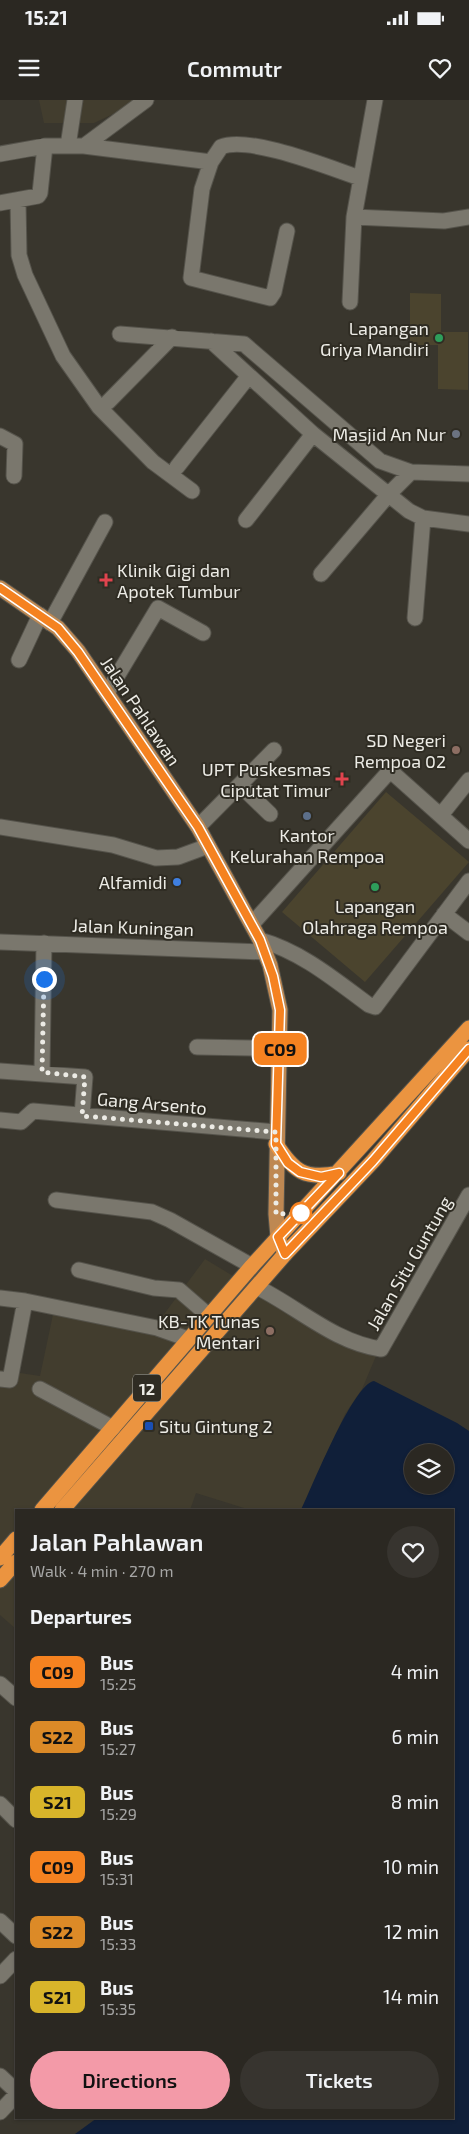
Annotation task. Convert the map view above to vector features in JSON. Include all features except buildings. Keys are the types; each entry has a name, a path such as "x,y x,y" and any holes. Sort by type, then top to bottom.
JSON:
{"highway":[{"name":"12","path":"43,1509 252,1266 339,1173 469,1028"},
{"name":"12","path":"63,1509 285,1254 373,1161 469,1049"},
{"path":"276,1138 288,1163 300,1172 321,1177 339,1173"},
{"path":"0,1558 15,1540"},
{"path":"0,1580 15,1563"}],"main road":[{"name":"Jalan Pahlawan","path":"0,588 45,619 78,652 108,693 198,827 263,946 276,987 280,1010 276,1138 278,1237 285,1254"}],"street":[{"path":"75,100 76,146"},
{"path":"76,146 146,100"},
{"path":"350,302 354,217 375,100"},
{"path":"287,231 274,292 270,298 191,278 202,189 211,162 221,147 243,144 306,160 360,178"},
{"path":"0,203 35,197 40,193 45,146"},
{"path":"0,154 45,146 76,146 211,162"},
{"path":"18,201 19,255 25,275 63,356 99,407 153,462 192,491"},
{"path":"354,217 450,221 469,217"},
{"path":"120,334 244,344 372,455 388,466 411,472 469,474"},
{"path":"108,402 172,337"},
{"path":"211,341 248,377 313,434 408,511 423,518 469,524"},
{"path":"177,466 248,377"},
{"path":"246,520 313,434"},
{"path":"0,436 15,444 14,476"},
{"path":"321,574 389,494 411,472"},
{"path":"415,618 423,518"},
{"path":"20,660 105,522"},
{"path":"108,693 158,608 203,633"},
{"path":"198,827 274,750"},
{"path":"252,924 387,774 394,774 469,841"},
{"path":"441,815 469,780"},
{"path":"240,785 270,814"},
{"path":"0,827 113,845 156,858 178,857 208,846"},
{"path":"469,881 444,914 469,933"},
{"name":"Jalan Kuningan","path":"0,942 278,945 314,964 375,1007 444,914"},
{"path":"42,1072 44,943"},
{"path":"197,1047 251,1048 280,1042"},
{"path":"0,1070 85,1077 82,1116"},
{"name":"Gang Arsento","path":"0,1120 21,1122 33,1111 276,1138"},
{"name":"Jalan Situ Guntung","path":"257,1287 340,1337 365,1346 382,1349 469,1195"},
{"path":"56,1200 152,1212 170,1220 252,1266"},
{"path":"79,1270 154,1288 179,1290 209,1316"},
{"path":"0,1298 25,1301 157,1328 188,1339"},
{"path":"0,1379 10,1380 25,1301"},
{"path":"40,1389 113,1428"},
{"path":"0,1684 15,1697"},
{"path":"0,1804 15,1819"},
{"path":"0,1921 15,1935"},
{"path":"0,1976 15,1960"},
{"path":"0,2076 15,2092"},
{"path":"0,2112 15,2094"}],"shaded area":[{"path":"39,100 143,100 94,123 44,123"},
{"name":"Lapangan Griya Mandiri","path":"410,293 441,294 441,332 468,332 468,390 438,389 438,345 410,345"},
{"name":"Lapangan Olahraga Rempoa","path":"386,792 469,862 365,982 282,912"},
{"path":"205,1259 266,1296 376,1356 362,1389 345,1414 301,1509 244,1508 196,1493 190,1509 15,1509 15,1628 0,1615 0,1370 40,1376 55,1305 156,1325"}],"water":[{"path":"374,1381 469,1431 469,2134 75,2134 96,2119 454,2119 454,1509 301,1509 345,1417 365,1386"}],"bus line":[{"name":"C09","path":"0,588 58,628 78,652 108,693 198,827 260,940 270,965 280,1010 276,1144 288,1163 300,1172 310,1176 321,1177 339,1173 278,1237 285,1254 373,1161 469,1049"}],"place":[{"name":"Lapangan Griya Mandiri","path":"439,338"},
{"name":"Masjid An Nur","path":"456,434"},
{"name":"Klinik Gigi dan Apotek Tumbur","path":"106,580"},
{"name":"SD Negeri Rempoa 02","path":"456,750"},
{"name":"UPT Puskesmas Ciputat Timur","path":"342,779"},
{"name":"Kantor Kelurahan Rempoa","path":"307,816"},
{"name":"Alfamidi","path":"177,882"},
{"name":"Lapangan Olahraga Rempoa","path":"375,887"},
{"name":"KB-TK Tunas Mentari","path":"270,1331"},
{"name":"Situ Gintung 2","path":"149,1426"}],"route":[{"path":"44,979 42,1072 86,1078 82,1116 276,1132 276,1214 301,1213"}]}
